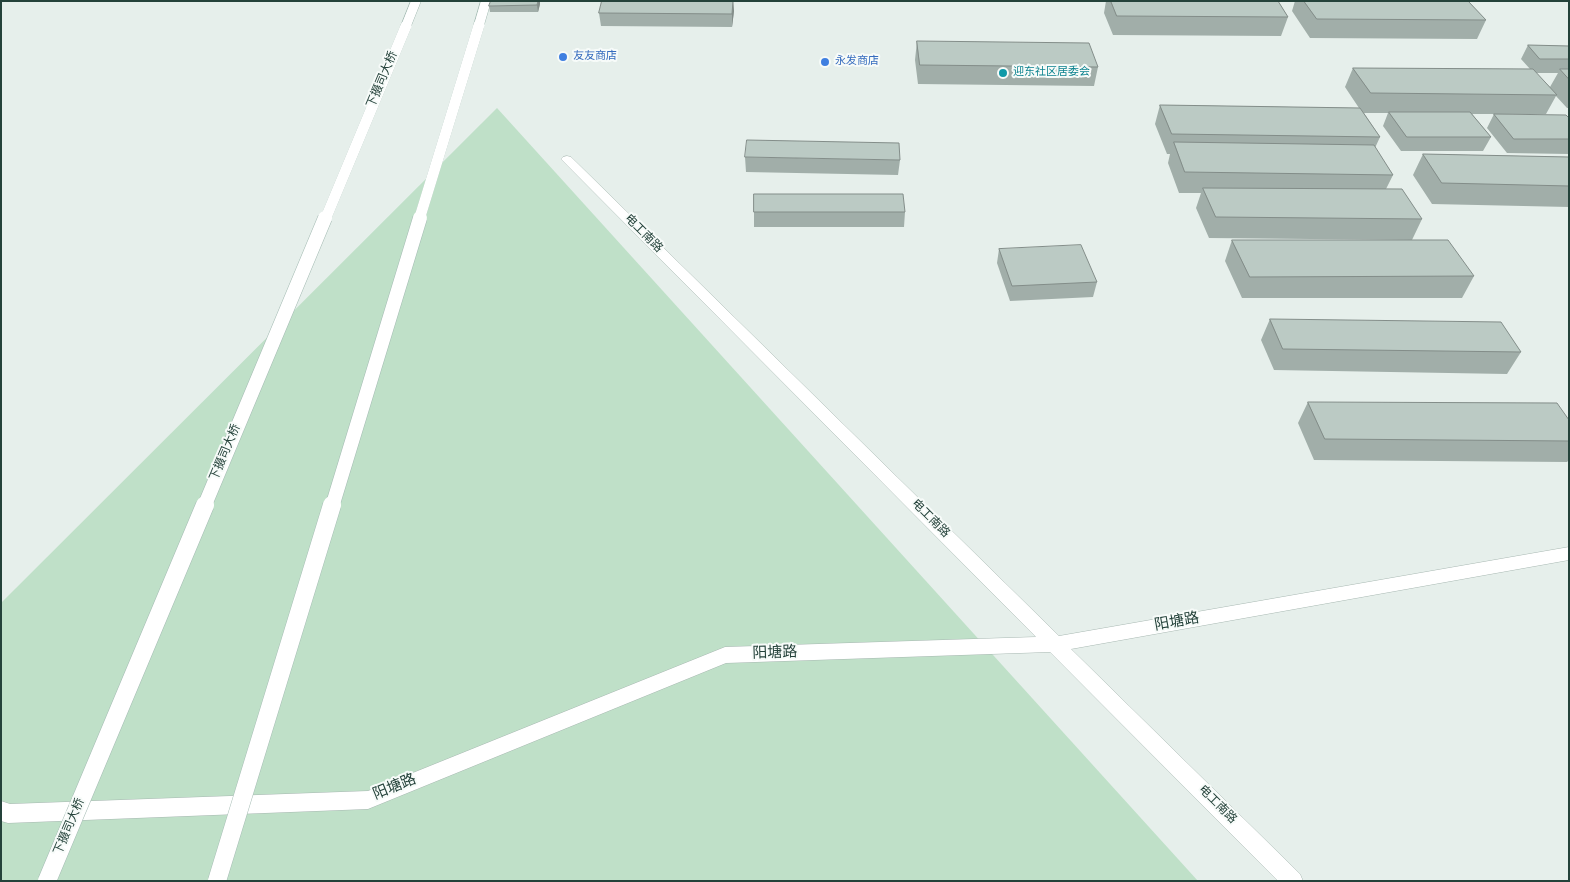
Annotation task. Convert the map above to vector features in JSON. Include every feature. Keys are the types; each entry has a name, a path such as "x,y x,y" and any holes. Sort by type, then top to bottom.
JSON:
{"main road":[{"name":"下摄司大桥","path":"47,881 416,1"},
{"path":"217,881 486,1"},
{"name":"电工南路","path":"567,158 1293,881"},
{"name":"阳塘路","path":"1,810 8,814 368,800 725,655 1056,644 1569,554"}],"green space":[{"path":"497,108 1198,881 1,881 1,603"}],"building":[{"path":"491,1 538,1 537,5 489,6"},
{"path":"602,1 733,1 732,14 599,13"},
{"path":"1111,1 1278,1 1288,17 1117,16"},
{"path":"1304,1 1468,1 1486,20 1317,19"},
{"path":"917,41 1089,43 1098,67 920,65"},
{"path":"1528,45 1569,46 1569,59 1540,59"},
{"path":"1353,68 1533,69 1557,95 1371,93"},
{"path":"1560,69 1569,69 1569,79"},
{"path":"1160,105 1360,108 1380,137 1172,134"},
{"path":"1389,112 1470,112 1491,137 1407,137"},
{"path":"1494,114 1566,115 1569,118 1569,139 1514,139"},
{"path":"747,140 899,143 900,160 745,157"},
{"path":"1174,142 1374,145 1393,175 1185,172"},
{"path":"1423,154 1569,157 1569,186 1442,183"},
{"path":"1203,188 1402,189 1422,219 1216,217"},
{"path":"754,194 903,194 905,212 754,212"},
{"path":"1232,240 1448,240 1474,276 1250,277"},
{"path":"1081,245 1097,282 1012,286 999,249"},
{"path":"1270,319 1501,322 1521,352 1283,349"},
{"path":"1308,402 1557,403 1569,420 1569,441 1325,439"}],"place":[{"name":"友友商店","path":"563,57"},
{"name":"永发商店","path":"825,62"},
{"name":"迎东社区居委会","path":"1003,73"}]}
